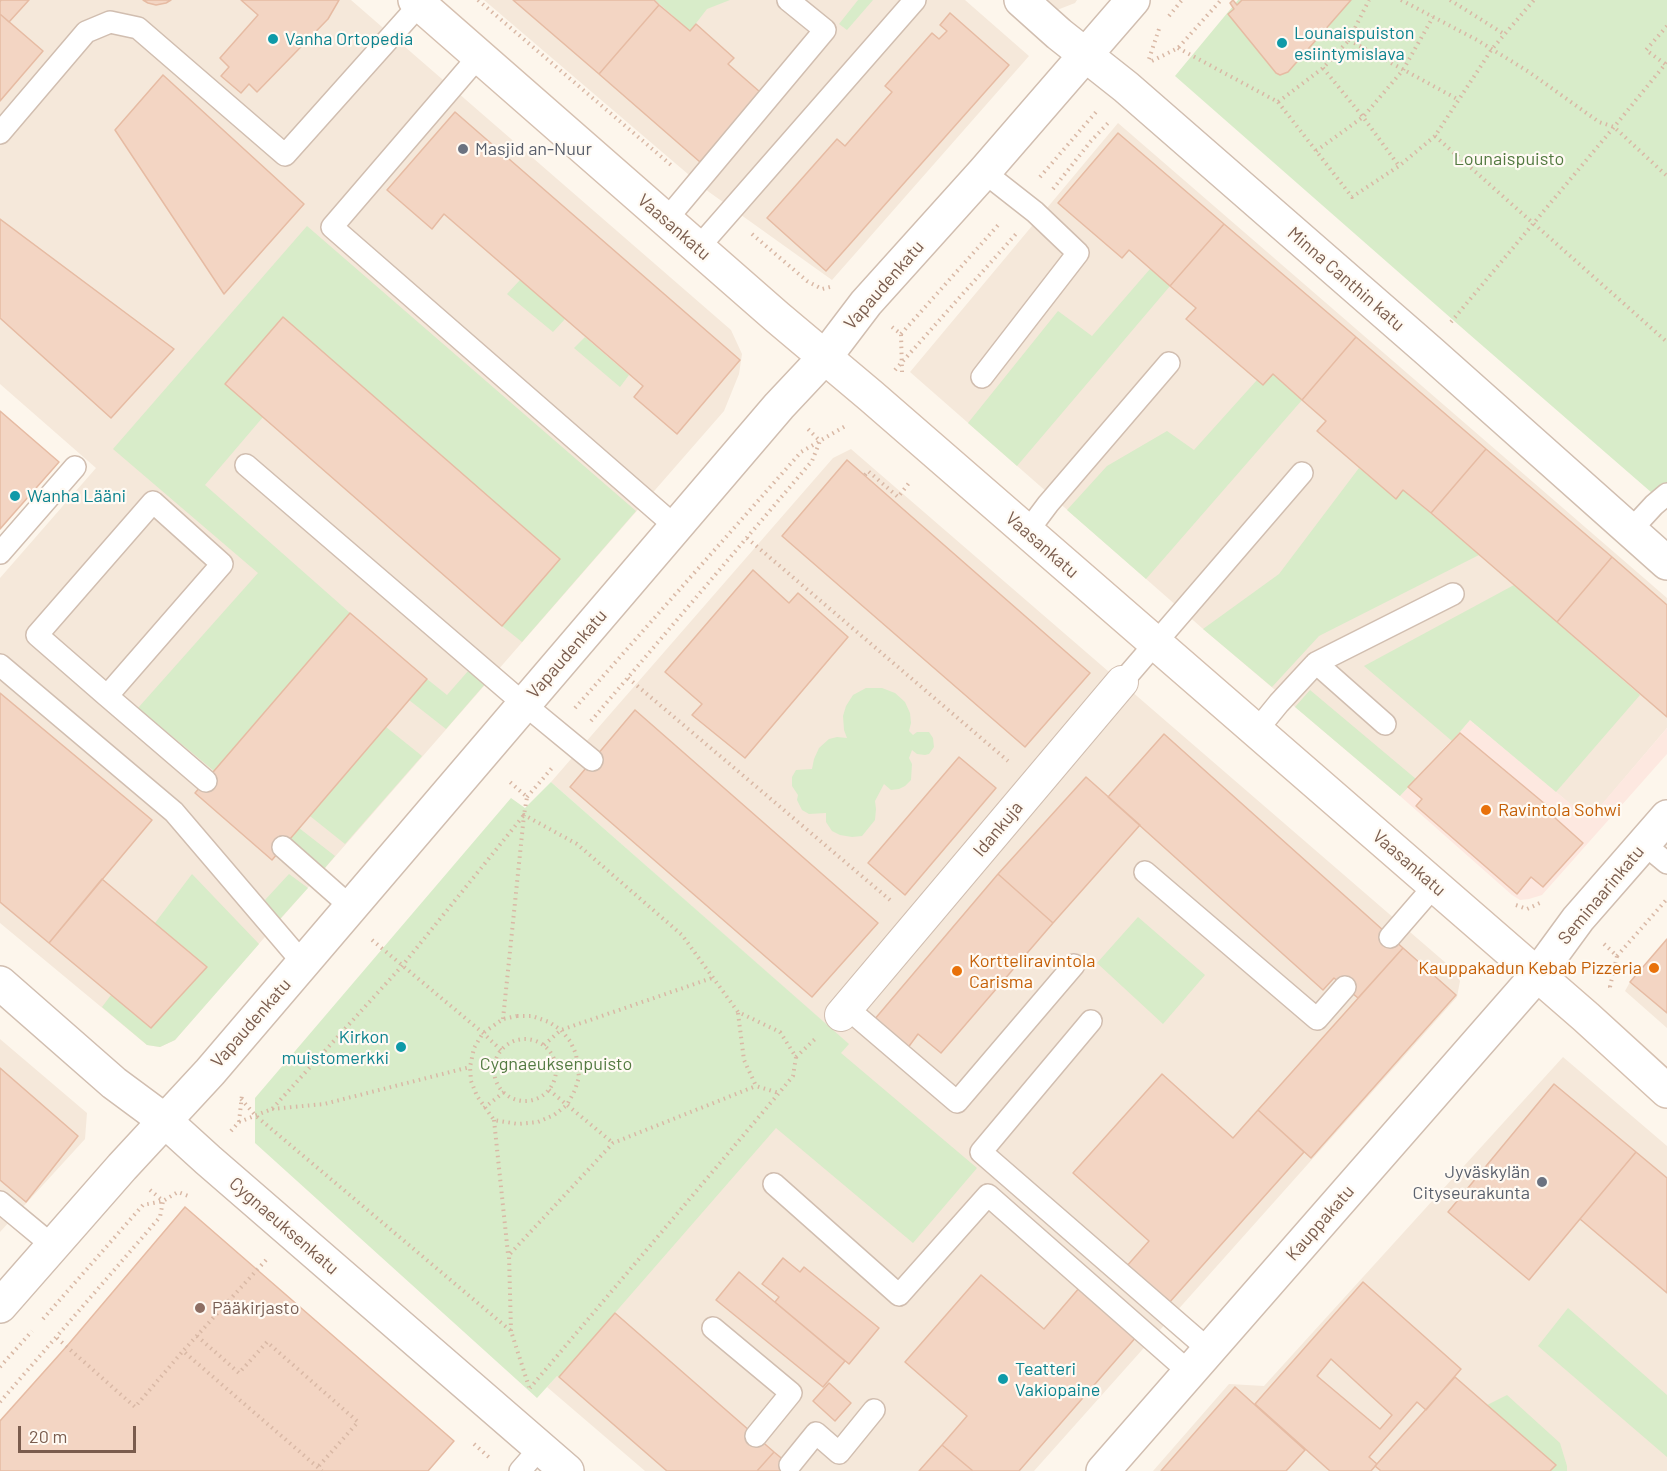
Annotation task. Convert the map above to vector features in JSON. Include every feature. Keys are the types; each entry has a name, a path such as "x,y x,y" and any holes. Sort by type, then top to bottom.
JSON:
{"street":[{"name":"Minna Canthin katu","path":"1021,0 1126,87 1430,352 1667,563"},
{"name":"Vapaudenkatu","path":"0,1306 122,1167 210,1072 779,405 825,357 866,303 984,172 1133,0"},
{"name":"Vaasankatu","path":"417,2 1435,885 1667,1091"},
{"name":"Idankuja","path":"844,1011 1122,682"},
{"name":"Seminaarinkatu","path":"1537,975 1578,919 1655,853 1667,817"},
{"name":"Kauppakatu","path":"1102,1471 1537,975"},
{"name":"Cygnaeuksenkatu","path":"0,983 114,1083 165,1120 530,1459 567,1471"}],"lane":[{"path":"666,220 825,30 788,0"},
{"path":"698,248 915,0"},
{"path":"0,133 86,32 110,22 138,28 285,155 417,2"},
{"path":"479,56 332,227 676,527"},
{"path":"982,376 1078,253 1035,212 984,172"},
{"path":"1028,532 1048,504 1169,363"},
{"path":"246,465 592,760"},
{"path":"0,553 75,467"},
{"name":"Idankuja","path":"1122,682 1302,473"},
{"path":"1630,531 1667,494"},
{"path":"107,696 222,564 153,502 37,635 107,696 206,781"},
{"path":"1257,730 1316,663 1453,594"},
{"path":"1316,663 1385,724"},
{"path":"0,665 174,812 303,963"},
{"path":"283,847 351,907"},
{"path":"1145,872 1317,1019 1345,987"},
{"path":"1390,937 1435,885"},
{"path":"844,1011 957,1102 1074,965"},
{"path":"1091,1021 981,1152 1199,1361"},
{"path":"774,1184 899,1295 988,1195 1199,1361"},
{"path":"0,1202 52,1246"},
{"path":"713,1328 791,1393 756,1436"},
{"path":"790,1465 816,1434 839,1453 874,1410"}],"path":[{"path":"478,0 695,185"},
{"path":"1167,17 1182,0"},
{"path":"1160,26 1148,62 1178,48 1221,0"},
{"path":"1278,102 1323,68 1349,40 1369,0"},
{"path":"1401,0 1492,49 1529,72 1599,122 1614,127 1667,176"},
{"path":"1450,0 1504,34"},
{"path":"1178,48 1278,102 1352,197 1399,166 1435,136 1492,49 1534,0"},
{"path":"1316,151 1363,117 1403,70 1433,17"},
{"path":"1430,352 1460,311 1666,63 1646,50 1667,26"},
{"path":"1349,40 1459,100"},
{"path":"1323,68 1399,166"},
{"path":"555,730 801,453 845,428 1035,212 1091,141 1115,117"},
{"path":"1435,136 1667,342"},
{"path":"728,214 807,281 822,289 840,283 901,334 903,376"},
{"path":"802,425 820,441"},
{"path":"503,1019 527,797 812,461 820,441"},
{"path":"865,475 868,471 898,497 909,483"},
{"path":"747,538 1036,784"},
{"path":"628,678 918,924"},
{"path":"510,782 527,797"},
{"path":"272,1109 402,966 524,815"},
{"path":"494,1120 518,1124 538,1122 554,1115 567,1105 579,1077 576,1054 570,1041 561,1030 549,1022 532,1016 503,1019 483,1033 474,1048 470,1067 471,1082 477,1096 494,1120 509,1255 511,1331 530,1388 793,1076 796,1057 780,1032 738,1012 682,935 577,844 524,815"},
{"path":"1511,904 1527,909 1552,898 1617,956"},
{"path":"1614,996 1610,987 1617,956 1667,899"},
{"path":"372,940 483,1033 501,1051"},
{"path":"544,1045 561,1030 712,978"},
{"path":"738,1012 744,1060 756,1086"},
{"path":"525,1039 544,1045 552,1053 556,1063 556,1074 552,1086 545,1094 536,1100 516,1100 499,1088 494,1065 505,1046 525,1039"},
{"path":"239,1122 272,1109 324,1104 470,1067"},
{"path":"509,1255 613,1143 756,1086 778,1093"},
{"path":"549,1090 613,1143"},
{"path":"484,1108 504,1092"},
{"path":"240,1099 256,1116 511,1331"},
{"path":"0,1402 160,1217 163,1201 143,1205 40,1322"},
{"path":"57,1338 135,1407 267,1260"},
{"path":"0,1367 32,1331"},
{"path":"183,1352 320,1469 358,1422 267,1342 239,1373 197,1336"}],"shaded area":[{"path":"0,0 351,0 731,330 742,354 739,374 724,411 175,1040 160,1047 147,1045 0,923 0,578 96,468 0,384"},
{"path":"484,0 965,0 1029,56 832,280 709,192"},
{"path":"1046,0 1077,0 1057,10"},
{"path":"1118,123 1667,598 1667,728 1589,820 1470,720 1400,796 1202,628 910,372"},
{"path":"851,449 1454,970 1460,981 1457,997 1034,1471 645,1471 547,1387 848,1044 551,782 833,458"},
{"name":"Ravintola Sohwi","path":"1470,720 1589,819 1667,728 1667,754 1542,895 1520,900 1400,796"},
{"path":"1667,939 1667,1028 1625,991"},
{"path":"0,1039 87,1113 85,1139 0,1232"},
{"path":"1563,1057 1667,1146 1667,1471 1153,1471 1229,1384 1264,1386"}],"green space":[{"path":"655,0 730,0 707,9 690,31"},
{"path":"858,0 873,0 847,30 839,24"},
{"name":"Lounaispuisto","path":"1238,0 1667,0 1667,506 1175,76"},
{"path":"307,226 636,511 522,642 502,626 560,559 283,317 225,384 263,417 205,485 350,613 214,771 138,708 258,573 113,449"},
{"path":"1150,269 1170,286 1017,466 968,423 1058,311 1092,336"},
{"path":"520,280 565,319 553,332 507,294"},
{"path":"585,337 629,375 620,387 574,348"},
{"path":"1273,374 1302,400 1146,579 1067,510 1107,466 1167,431 1194,450 1257,380 1263,385"},
{"path":"1359,468 1395,498 1403,490 1479,555 1319,636 1272,687 1203,629 1279,574"},
{"path":"1514,585 1640,695 1556,792 1470,720 1452,741 1364,666"},
{"path":"469,670 485,684 446,729 409,700 427,679 447,695"},
{"path":"866,688 882,688 895,693 905,702 910,713 909,731 913,735 917,732 929,732 933,738 934,747 929,754 925,755 917,754 912,750 909,758 912,764 911,780 899,789 891,790 884,784 875,801 875,820 862,836 852,837 832,831 826,822 826,813 809,814 802,810 797,800 798,795 792,786 792,777 796,770 812,769 819,748 829,739 847,738 843,716 846,706 853,695"},
{"path":"1310,690 1416,779 1400,796 1295,707"},
{"path":"386,727 422,756 345,844 310,816"},
{"name":"Cygnaeuksenpuisto","path":"551,782 849,1044 841,1053 977,1168 913,1243 776,1128 559,1377 557,1376 537,1398 255,1143 255,1098 511,798 525,808"},
{"path":"299,828 335,856 324,869 290,840"},
{"path":"192,874 259,944 175,1040 160,1047 147,1045 102,1007 111,995 151,1027 207,967 155,923"},
{"path":"289,874 308,888 279,920 265,900"},
{"path":"1138,917 1205,975 1163,1024 1097,963"},
{"path":"1568,1308 1667,1395 1667,1457 1538,1346"},
{"path":"1507,1395 1560,1443 1567,1471 1550,1471 1555,1465 1487,1405"}],"building":[{"path":"1,0 29,0 9,22 0,14"},
{"path":"143,0 171,0 156,5"},
{"name":"Vanha Ortopedia","path":"241,0 339,0 328,19 257,92 249,84 241,93 221,76 229,67 220,58 258,15"},
{"path":"513,0 654,0 659,5 599,74"},
{"name":"Lounaispuiston esiintymislava","path":"1233,0 1237,5 1242,0 1351,0 1288,72 1280,75 1228,14 1234,9 1230,3"},
{"path":"659,5 690,31 696,24 734,58 728,64 760,92 700,162 599,74"},
{"path":"950,13 1009,65 826,271 767,218 837,139 845,146 892,92 885,86 932,33 939,39 947,31 940,25"},
{"path":"0,14 43,51 0,101"},
{"path":"163,75 304,204 224,294 115,130"},
{"path":"455,112 740,360 677,434 634,397 643,386 444,214 432,229 387,190"},
{"path":"1118,133 1224,224 1170,286 1129,250 1122,258 1058,203"},
{"path":"0,219 174,349 111,418 0,318"},
{"path":"1224,224 1356,337 1302,400 1273,374 1263,385 1186,319 1196,308 1170,286"},
{"path":"283,317 560,559 502,626 225,384"},
{"path":"1356,337 1486,449 1431,513 1403,490 1396,499 1317,431 1326,421 1302,400"},
{"name":"Wanha Lääni","path":"0,411 59,462 0,529"},
{"path":"1486,449 1612,557 1557,622 1431,513"},
{"path":"847,460 1090,673 1025,747 782,536"},
{"path":"1612,557 1667,605 1667,717 1557,622"},
{"path":"753,570 789,603 798,593 848,637 745,758 692,715 702,704 665,672"},
{"path":"350,613 427,679 272,860 195,793"},
{"path":"0,693 152,820 49,943 0,902"},
{"path":"635,710 878,923 812,997 570,787"},
{"name":"Ravintola Sohwi","path":"1460,733 1557,814 1554,817 1583,843 1543,887 1531,877 1517,894 1416,806 1422,799 1408,787"},
{"path":"1164,734 1403,948 1358,998 1334,978 1323,990 1108,797"},
{"path":"959,757 996,788 905,895 868,863"},
{"path":"1086,777 1140,825 1053,923 998,874"},
{"path":"998,874 1053,923 941,1053 918,1034 907,1049 874,1020"},
{"path":"102,879 207,967 151,1028 49,943"},
{"path":"1667,939 1667,1013 1630,982"},
{"path":"1403,948 1456,995 1311,1158 1258,1110"},
{"path":"0,1068 78,1136 26,1202 0,1180"},
{"path":"1162,1074 1233,1138 1258,1110 1304,1152 1168,1304 1126,1267 1149,1241 1073,1173"},
{"name":"Jyväskylän Cityseurakunta","path":"1554,1084 1636,1152 1529,1280 1448,1212"},
{"path":"1636,1152 1667,1178 1667,1293 1580,1219"},
{"name":"Pääkirjasto","path":"185,1207 454,1441 428,1471 0,1471 0,1421"},
{"path":"783,1258 800,1272 804,1267 879,1328 849,1364 775,1302 779,1297 762,1284"},
{"path":"739,1272 845,1361 823,1387 716,1300"},
{"path":"981,1275 1044,1329 1080,1287 1137,1336 1019,1471 973,1471 942,1445 967,1416 905,1362"},
{"path":"1363,1282 1461,1369 1426,1410 1417,1402 1369,1457 1377,1464 1371,1471 1330,1471 1255,1404","holes":["1331,1359 1392,1415 1380,1429 1317,1376"]},
{"path":"615,1313 774,1452 757,1471 667,1471 559,1377"},
{"path":"1455,1377 1556,1465 1550,1471 1381,1471 1375,1466"},
{"path":"829,1383 851,1403 835,1421 813,1401"},
{"path":"1235,1387 1305,1450 1286,1471 1161,1471"},
{"path":"942,1445 973,1471 919,1471"},
{"path":"774,1452 797,1471 757,1471"}],"place":[{"name":"Vanha Ortopedia","path":"273,39"},
{"name":"Lounaispuiston esiintymislava","path":"1282,43"},
{"name":"Masjid an-Nuur","path":"463,149"},
{"name":"Wanha Lääni","path":"15,496"},
{"name":"Ravintola Sohwi","path":"1486,810"},
{"name":"Kauppakadun Kebab Pizzeria","path":"1654,968"},
{"name":"Kortteliravintola Carisma","path":"957,971"},
{"name":"Kirkon muistomerkki","path":"401,1047"},
{"name":"Jyväskylän Cityseurakunta","path":"1542,1182"},
{"name":"Pääkirjasto","path":"200,1308"},
{"name":"Teatteri Vakiopaine","path":"1003,1379"}]}
